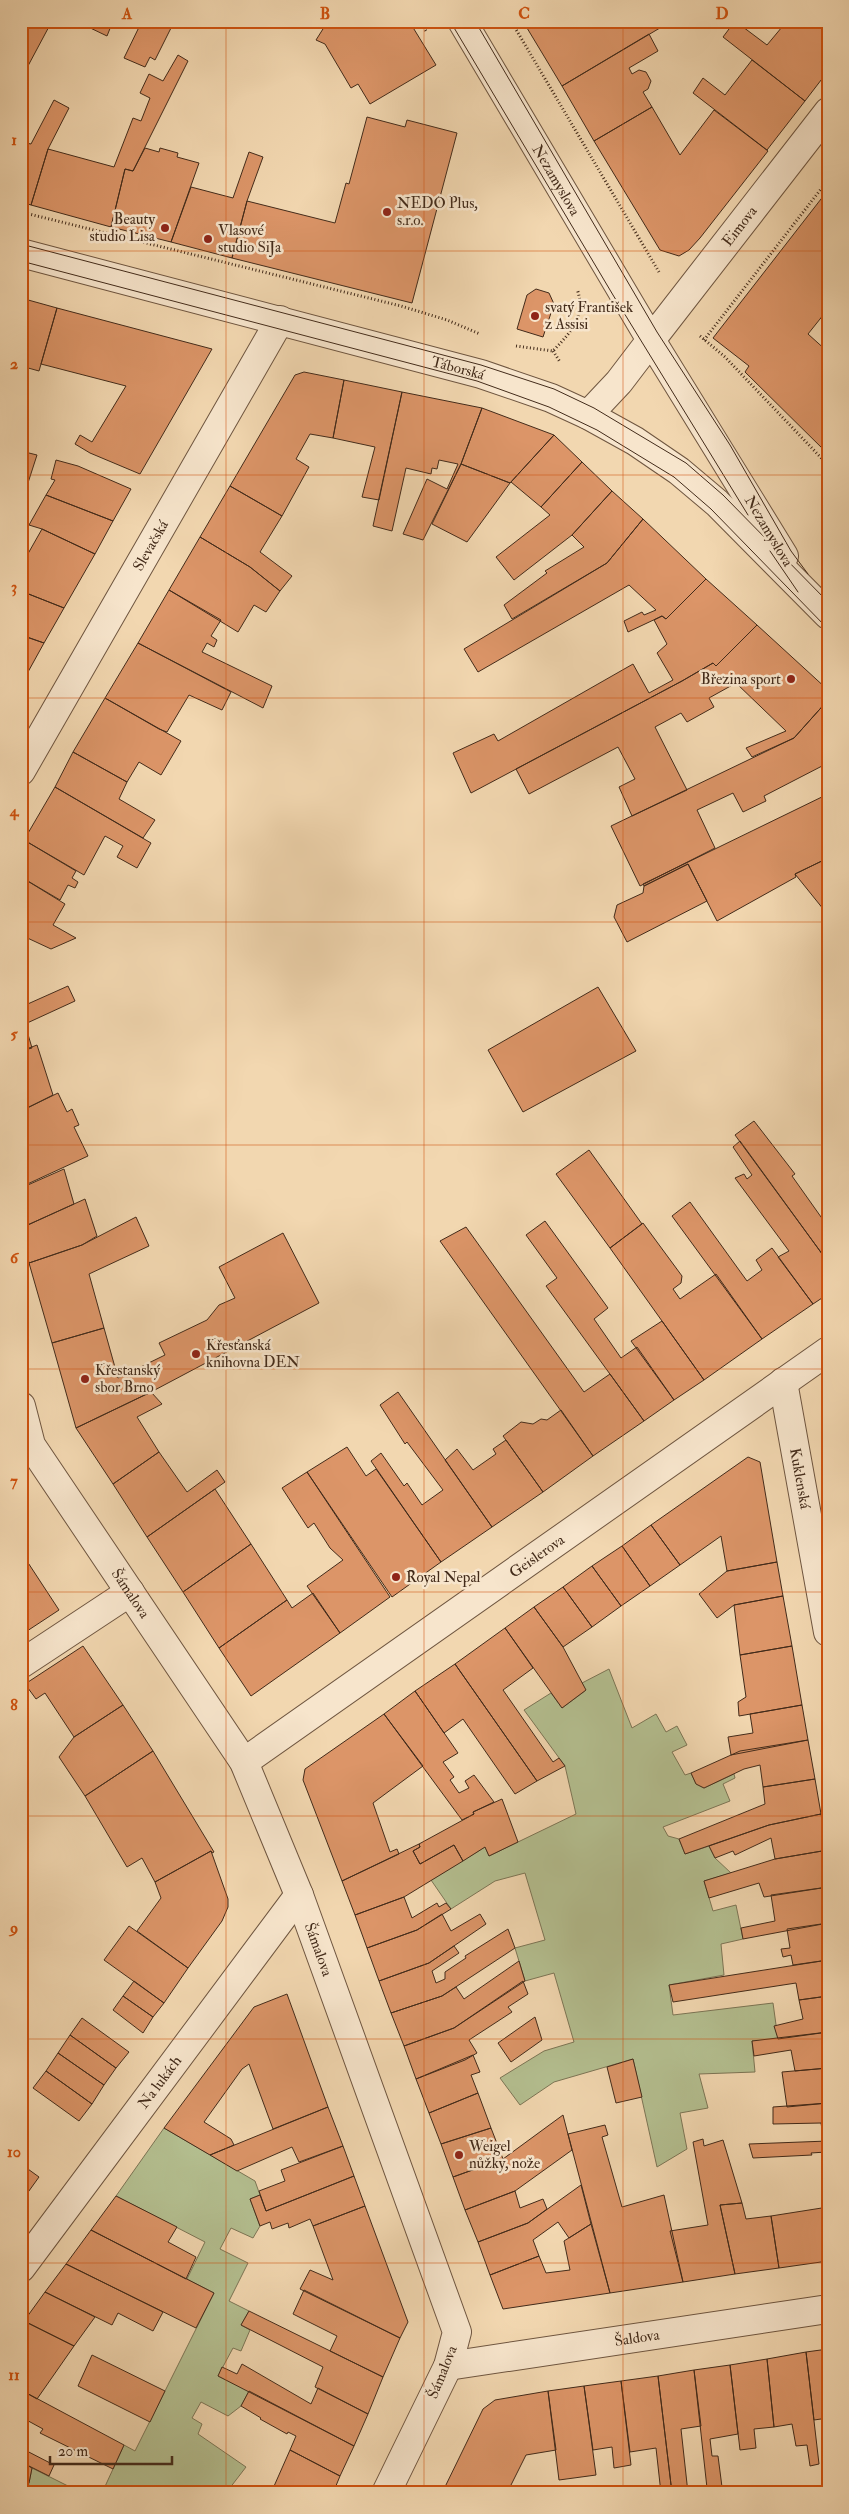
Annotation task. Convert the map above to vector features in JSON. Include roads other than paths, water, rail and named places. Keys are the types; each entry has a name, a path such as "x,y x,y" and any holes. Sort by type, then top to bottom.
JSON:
{"street":[{"name":"Nezamyslova","path":"462,21 651,340 807,594"},
{"name":"Eimova","path":"651,340 828,112"},
{"name":"Táborská","path":"21,253 481,374 551,398 588,415 635,441 680,471 717,503 828,615"},
{"name":"Slevačská","path":"21,771 280,320"},
{"path":"588,415 619,382 651,340"},
{"name":"Geislerova","path":"244,1762 828,1351"},
{"name":"Kuklenská","path":"783,1382 828,1632"},
{"name":"Šámalova","path":"21,1406 26,1442 244,1762 299,1895 457,2332 448,2366 386,2493"},
{"path":"21,1664 130,1592"},
{"name":"Na lukách","path":"21,2268 299,1895"},
{"name":"Šaldova","path":"448,2366 828,2309"}],"tram line":[{"path":"450,21 613,295 748,515"},
{"path":"475,21 657,332 730,445 791,551 808,574"},
{"path":"21,244 481,365 554,389 594,408 686,463 723,495 828,602"},
{"path":"21,261 477,381 549,407 597,430 674,477 711,509 828,629"},
{"path":"770,551 798,592"}],"place":[{"name":"NEDO Plus, s.r.o.","path":"387,212"},
{"name":"Beauty studio Lisa","path":"165,228"},
{"name":"Vlasové studio SiJa","path":"208,239"},
{"name":"svatý František z Assisi","path":"535,316"},
{"name":"Březina sport","path":"791,679"},
{"name":"Křesťanská knihovna DEN","path":"196,1354"},
{"name":"Křestanský sbor Brno","path":"85,1379"},
{"name":"Royal Nepal","path":"396,1577"},
{"name":"Weigel nůžky, nože","path":"459,2155"}]}
